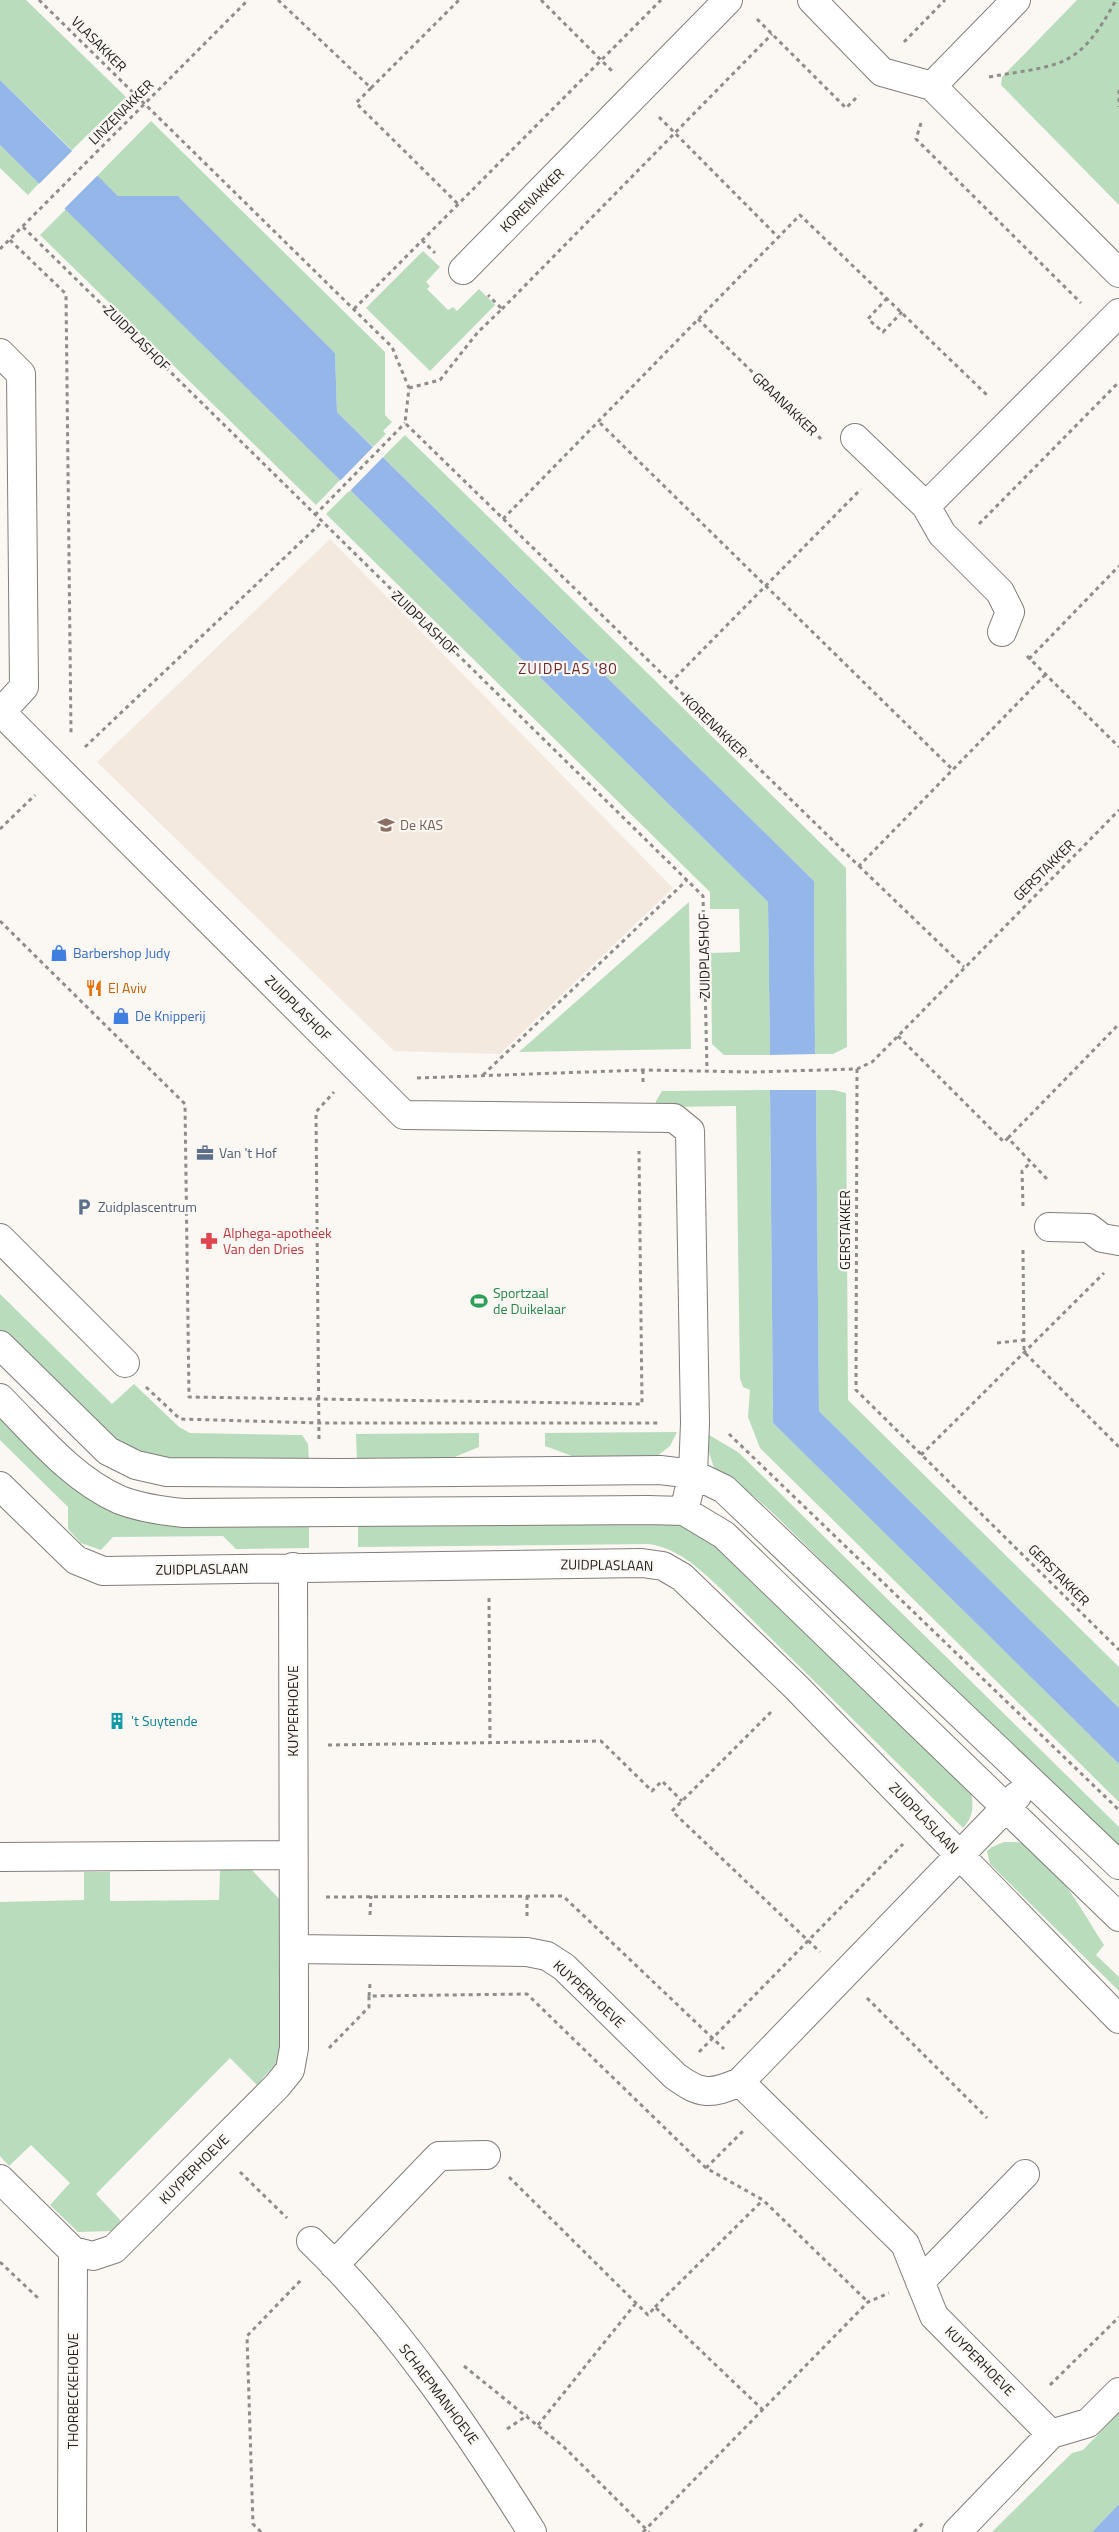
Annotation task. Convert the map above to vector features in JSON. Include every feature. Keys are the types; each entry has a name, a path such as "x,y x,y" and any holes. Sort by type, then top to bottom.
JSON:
{"street":[{"name":"KORENAKKER","path":"463,270 728,0"},
{"path":"812,0 880,70 932,86 1119,273"},
{"path":"932,86 1016,0"},
{"path":"926,506 1112,320"},
{"name":"ZUIDPLASHOF","path":"0,353 21,374 24,678 24,687 1,711 70,762 404,1115 643,1117"},
{"path":"855,438 926,506 942,534 1000,592 1010,612 1002,632"},
{"path":"643,1117 674,1118 690,1131 695,1423 693,1474 684,1511"},
{"path":"1049,1227 1089,1228 1102,1238 1119,1241"},
{"path":"0,1238 125,1363"},
{"path":"0,1345 108,1451 136,1465 176,1472 319,1474 660,1470 693,1474 724,1489 1033,1781 1119,1865"},
{"path":"0,1398 74,1471 95,1487 120,1500 149,1509 184,1513 684,1511 724,1535 1004,1808 1119,1917"},
{"name":"ZUIDPLASLAAN","path":"0,1486 76,1560 103,1571 642,1563 663,1566 682,1577 796,1687 1119,2019"},
{"name":"KUYPERHOEVE","path":"73,2251 93,2256 114,2249 277,2086 290,2070 294,2048 292,1855 294,1746 293,1567"},
{"name":"KUYPERHOEVE","path":"294,1949 527,1952 547,1956 564,1967 675,2076 693,2090 716,2092 740,2082 842,1974 1004,1808 1033,1781"},
{"path":"0,1857 292,1855"},
{"name":"KUYPERHOEVE","path":"740,2082 905,2244 934,2316 1051,2434"},
{"path":"323,2254 439,2156 486,2155"},
{"path":"920,2282 1026,2174"},
{"path":"0,2179 73,2251"},
{"name":"THORBECKEHOEVE","path":"72,2532 73,2251"},
{"name":"SCHAEPMANHOEVE","path":"323,2254 400,2342 473,2438 532,2532"},
{"path":"957,2532 1051,2434 1088,2423 1119,2392"}],"path":[{"name":"VLASAKKER","path":"38,0 145,104"},
{"name":"LINZENAKKER","path":"10,240 248,0"},
{"path":"278,0 371,88"},
{"path":"458,204 356,103 459,0"},
{"path":"540,0 778,237"},
{"path":"354,309 661,0"},
{"path":"751,14 846,108 945,0"},
{"path":"1112,320 916,139 932,86 1057,65 1078,55 1098,32 1116,0"},
{"path":"409,388 440,380 478,332 772,34"},
{"path":"1119,90 1119,107"},
{"path":"145,104 392,347 409,388 405,423 315,515"},
{"path":"503,519 800,215 1013,419"},
{"name":"ZUIDPLASHOF","path":"23,228 703,896 707,1070"},
{"path":"0,249 10,240 66,294 71,740"},
{"path":"463,270 502,309"},
{"path":"887,298 868,319 883,332 902,312"},
{"name":"GRAANAKKER","path":"698,319 822,440 855,438"},
{"path":"956,548 1119,382"},
{"name":"KORENAKKER","path":"405,423 670,683 964,967"},
{"path":"600,423 953,770"},
{"path":"670,683 884,466"},
{"path":"0,829 322,522"},
{"path":"1030,659 1119,566"},
{"path":"1002,632 1119,747"},
{"path":"860,866 1045,675"},
{"name":"GERSTAKKER","path":"1119,810 872,1062 858,1069 856,1390 1119,1650"},
{"path":"483,1076 687,880"},
{"path":"0,921 185,1104 189,1398 319,1398 642,1404 639,1140 643,1117"},
{"path":"898,1036 1004,1142 1119,1024"},
{"path":"319,1474 316,1112 358,1066"},
{"path":"408,1078 707,1070 753,1072 858,1069"},
{"path":"1008,1138 1047,1179"},
{"path":"1023,1210 1022,1171 1031,1162"},
{"path":"1023,1240 1024,1352 1119,1447"},
{"path":"921,1455 1106,1272"},
{"path":"997,1343 1024,1340"},
{"path":"489,1565 490,1743"},
{"path":"796,1687 672,1812 808,1940 986,2118"},
{"path":"294,1746 600,1741 652,1791 662,1781 682,1801"},
{"path":"644,2107 926,1820"},
{"path":"290,2070 311,2066 369,2007 369,1996 527,1994 706,2168 763,2200 868,2302"},
{"path":"706,2168 766,2108"},
{"path":"215,2148 323,2254 247,2336 253,2524 261,2532"},
{"path":"486,2155 648,2315 763,2200"},
{"path":"462,2364 564,2447 646,2531 868,2302 920,2282"},
{"path":"538,2424 636,2303"},
{"path":"655,2307 763,2410"},
{"path":"1027,2408 1119,2316"}],"shaded area":[{"name":"De KAS","path":"330,539 673,888 500,1054 394,1051 97,762"}],"green space":[{"path":"0,0 26,0 126,97 72,150 0,80"},
{"path":"1077,0 1119,0 1119,205 1001,85 1002,77"},
{"path":"151,121 385,352 385,415 392,422 383,431 386,434 373,447 337,412 335,353 178,196 118,196 97,176"},
{"path":"0,145 39,183 28,195 0,168"},
{"path":"66,209 340,480 316,505 40,235"},
{"path":"423,251 440,267 426,282 430,286 427,289 448,310 453,307 457,311 479,289 495,305 430,371 366,308"},
{"path":"405,435 846,868 847,1047 833,1054 815,1054 814,881 383,457"},
{"path":"350,490 768,902 770,1055 724,1055 712,1044 711,953 740,952 739,909 710,909 710,892 326,514"},
{"path":"689,902 691,1049 519,1052"},
{"path":"770,1090 773,1423 1119,1764 1119,1802 760,1448 748,1417 750,1390 743,1387 740,1378 736,1106 663,1107 656,1106 656,1101 662,1091"},
{"path":"816,1090 834,1090 846,1093 848,1400 1119,1667 1119,1708 819,1411"},
{"path":"0,1294 112,1404 134,1384 179,1427 190,1433 302,1435 308,1444 309,1462 173,1461 154,1458 127,1446 108,1433 69,1400 0,1331"},
{"path":"0,1413 74,1482 309,1520 309,1548 236,1549 223,1536 113,1537 101,1550 81,1543 68,1529 68,1507 0,1440"},
{"path":"677,1432 670,1446 656,1457 583,1460 545,1446 545,1433"},
{"path":"479,1433 479,1447 445,1461 357,1462 356,1434"},
{"path":"709,1435 738,1452 1119,1827 1119,1853 777,1517 755,1497 715,1470 709,1453"},
{"path":"631,1518 676,1524 714,1542 971,1793 972,1812 963,1828 719,1587 687,1560 670,1550 649,1544 358,1547 358,1520"},
{"path":"1004,1842 1018,1842 1026,1845 1038,1854 1060,1877 1104,1945 1096,1955 1119,1977 1119,1991 990,1864 987,1851"},
{"path":"251,1869 282,1902 283,2047 278,2061 257,2085 230,2058 96,2194 121,2221 111,2231 78,2232 50,2205 70,2183 31,2145 9,2166 0,2156 0,1902 84,1900 84,1872 110,1872 110,1901 219,1900 220,1870"},
{"path":"1119,2413 1119,2504 1092,2532 992,2532 1072,2453 1083,2450"}],"water":[{"path":"0,80 118,196 178,196 335,353 337,412 814,881 815,1054 770,1055 768,902 0,145"},
{"path":"770,1090 816,1090 819,1411 1119,1708 1119,1764 773,1423"},
{"path":"1119,2504 1119,2532 1092,2532"}],"pier":[{"path":"74,149 99,174 63,210 38,185"},
{"path":"375,445 385,455 349,492 339,482"}],"place":[{"name":"De KAS","path":"386,825"},
{"name":"Barbershop Judy","path":"59,953"},
{"name":"El Aviv","path":"94,988"},
{"name":"De Knipperij","path":"121,1016"},
{"name":"Van 't Hof","path":"205,1153"},
{"name":"Zuidplascentrum","path":"84,1207"},
{"name":"Alphega-apotheek Van den Dries","path":"209,1241"},
{"name":"Sportzaal de Duikelaar","path":"479,1301"},
{"name":"'t Suytende","path":"117,1721"}],"district":[{"name":"ZUIDPLAS '80","path":"568,669"}]}
